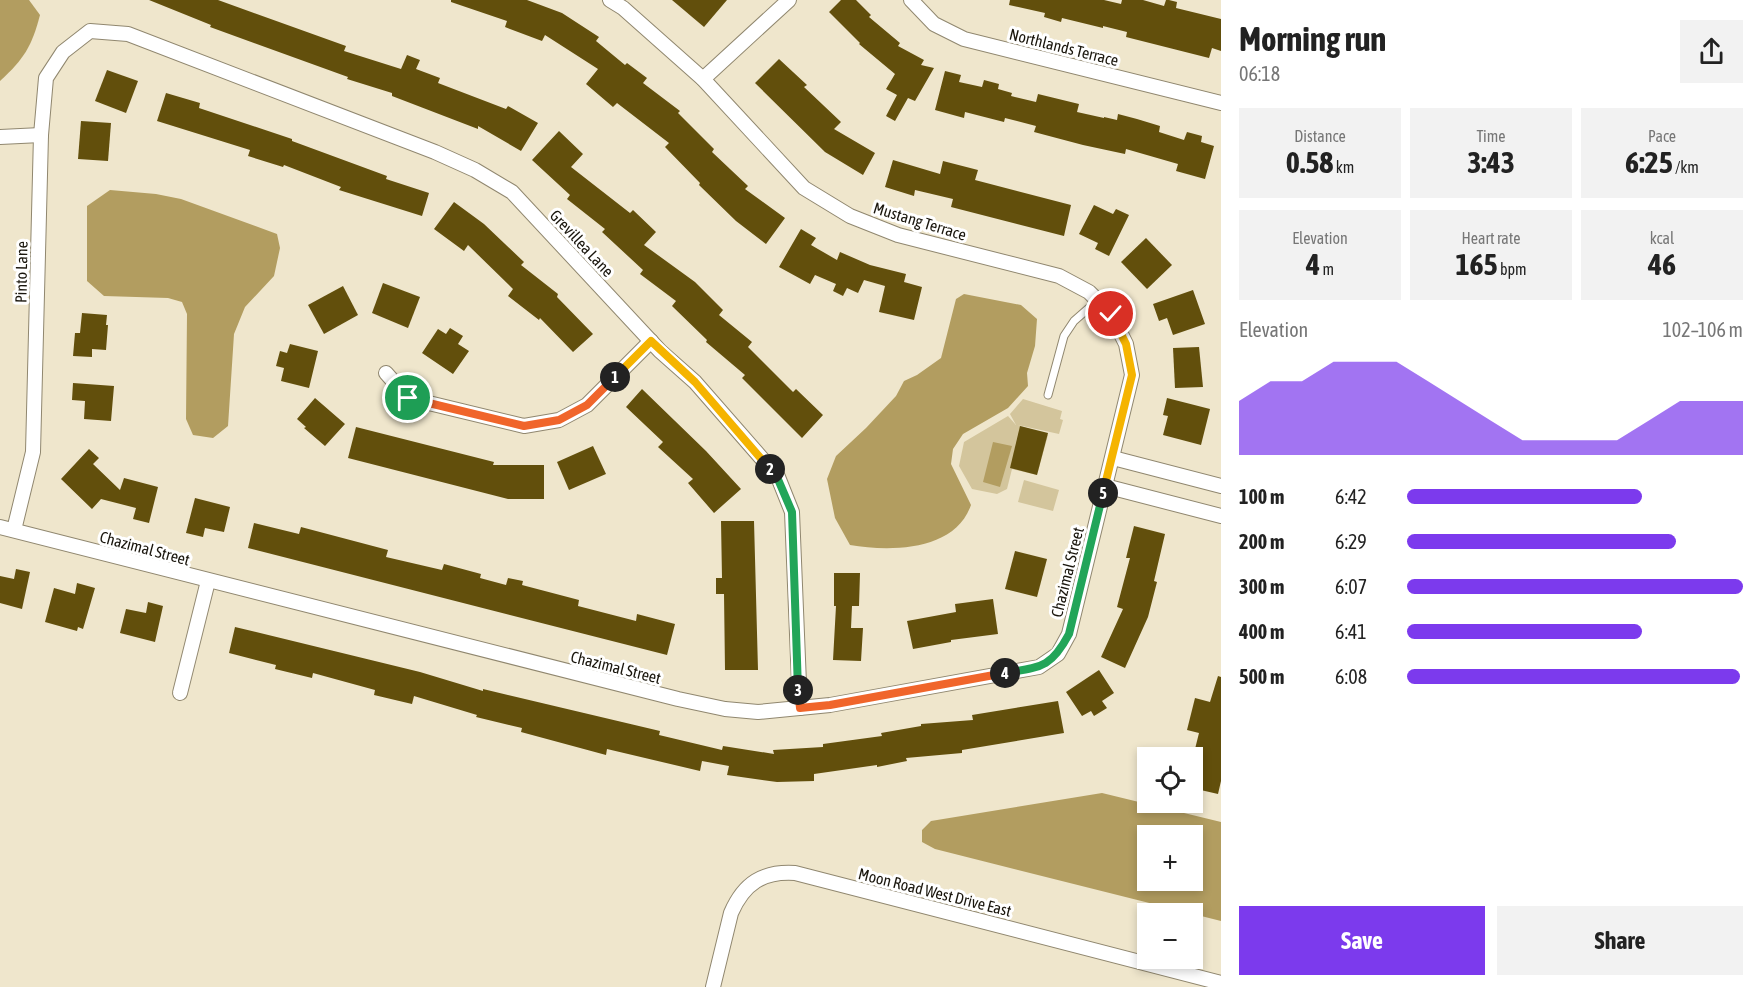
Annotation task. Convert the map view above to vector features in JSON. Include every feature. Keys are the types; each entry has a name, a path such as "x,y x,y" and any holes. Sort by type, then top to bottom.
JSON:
{"street":[{"name":"Mustang Terrace","path":"610,0 623,8 703,79 804,188 850,216 898,235 1059,276 1089,292 1098,300 1111,314 1126,344 1132,375 1105,486"},
{"path":"703,79 789,0"},
{"name":"Northlands Terrace","path":"911,0 934,24 964,39 1221,103"},
{"name":"Pinto Lane","path":"7,529 33,452 40,135 46,78 63,52 90,32"},
{"name":"Grevillea Lane","path":"90,32 128,34 475,170 512,192 651,341 695,382 777,477 792,512 800,708"},
{"path":"0,137 40,135"},
{"path":"386,374 408,398 524,426 559,420 587,405 651,341"},
{"path":"1113,458 1221,486"},
{"path":"1105,486 1221,516"},
{"name":"Chazimal Street","path":"7,529 713,707 758,712 830,705 1039,667 1058,654 1069,634 1105,486"},
{"path":"180,693 208,581"},
{"name":"Moon Road West Drive East","path":"713,987 731,912 736,902 749,885 768,874 781,872 795,873 1221,983"}],"lane":[{"path":"1048,395 1064,336 1074,321 1098,300"}],"shaded area":[{"path":"0,0 29,0 40,15 26,51 0,81"},
{"path":"110,190 156,194 181,199 277,234 280,248 274,276 245,307 234,334 228,426 213,438 193,435 186,419 187,314 182,302 168,298 104,296 87,281 87,206"},
{"path":"964,294 1021,305 1037,319 1035,346 1027,373 1028,386 1008,408 963,434 953,449 951,464 971,505 963,520 951,532 936,540 902,548 850,545 835,518 827,479 836,456 896,396 904,381 941,358 956,299"},
{"path":"1023,399 1062,411 1060,419 1063,420 1059,434 1018,425 1048,435 1037,475 1012,469 1007,489 997,494 972,489 959,466 964,442 1008,416 1016,425 1010,414"},
{"path":"993,442 1012,446 1000,487 983,482"},
{"path":"1024,480 1059,490 1053,511 1018,502"},
{"path":"1102,793 1137,802 1137,813 1184,813 1221,822 1221,921 1203,916 1203,903 1150,903 935,849 922,842 922,830 931,821"}],"building":[{"path":"149,0 218,0 346,46 344,51 401,69 407,55 420,60 416,69 440,78 438,83 506,109 508,106 538,123 521,151 478,126 478,129 392,96 392,93 347,79 348,77 210,27 211,25"},
{"path":"451,0 527,0 562,13 599,37 596,41 625,65 627,63 647,78 643,83 680,111 678,113 714,149 712,152 748,186 745,189 785,218 766,244 736,221 699,185 700,183 665,147 669,143 617,103 613,107 586,84 598,69 545,35 542,41 505,27 507,21 451,2"},
{"path":"672,0 727,0 704,27"},
{"path":"841,0 856,0 871,15 869,17 900,43 898,46 924,60 921,65 934,68 915,101 908,98 895,121 886,116 897,95 886,89 895,74 859,44 829,12"},
{"path":"1010,0 1104,0 1121,4 1122,0 1143,0 1164,6 1166,0 1169,0 1177,2 1176,8 1221,19 1221,51 1212,48 1209,58 1126,37 1127,32 1103,26 1103,28 1062,18 1061,22 1044,17 1045,13 1009,5"},
{"path":"779,59 807,85 804,87 841,122 834,129 875,153 863,175 825,152 755,83"},
{"path":"107,70 138,81 126,113 95,101"},
{"path":"945,71 961,75 959,82 982,87 984,80 999,84 998,89 1012,93 1011,96 1036,102 1038,94 1079,104 1077,112 1117,120 1118,114 1137,119 1160,126 1159,132 1184,140 1187,132 1202,136 1201,142 1214,146 1205,179 1176,171 1178,164 1126,149 1125,154 1034,132 1036,126 1005,118 1004,122 965,112 964,118 935,110"},
{"path":"166,93 200,103 199,108 292,139 292,141 387,176 386,179 429,193 422,216 339,190 341,187 284,165 283,167 248,156 250,150 157,121"},
{"path":"81,121 111,123 108,161 78,159"},
{"path":"559,131 583,154 571,167 630,213 633,210 656,232 644,245 695,282 723,310 719,315 752,342 748,347 793,392 796,389 823,415 802,438 742,378 745,375 706,342 707,340 672,306 676,301 640,274 643,270 602,232 605,229 567,199 570,195 532,160"},
{"path":"893,160 940,174 943,161 978,170 975,180 1071,205 1064,236 951,207 953,199 915,190 914,196 885,187"},
{"path":"454,202 484,224 524,262 521,265 558,294 557,297 593,334 573,352 540,318 539,320 508,296 513,289 468,245 464,251 434,229"},
{"path":"1094,205 1113,214 1116,209 1129,215 1109,256 1095,249 1098,243 1079,234"},
{"path":"801,229 816,238 811,245 837,260 840,252 870,265 906,274 904,282 922,287 914,320 879,312 885,286 864,280 858,293 847,288 843,296 833,291 836,284 815,275 810,284 779,267"},
{"path":"1146,238 1172,265 1147,289 1121,262"},
{"path":"383,283 420,297 408,328 372,313"},
{"path":"343,286 358,315 324,334 308,305"},
{"path":"1193,290 1205,324 1173,335 1167,318 1159,321 1153,304"},
{"path":"82,313 107,315 106,350 92,349 92,357 73,356 75,333 80,333"},
{"path":"450,328 463,336 458,344 469,351 453,374 422,353 438,329 446,334"},
{"path":"290,344 318,351 309,388 281,381 284,368 276,366 280,351 287,353"},
{"path":"1199,347 1203,387 1175,388 1173,348"},
{"path":"73,383 114,386 111,421 84,419 85,401 72,400"},
{"path":"642,389 706,451 741,489 714,513 688,483 693,479 658,447 663,442 626,407"},
{"path":"315,398 345,424 325,446 297,419"},
{"path":"1167,398 1210,409 1201,445 1163,435 1168,416 1163,415"},
{"path":"1020,426 1048,433 1037,475 1010,468"},
{"path":"356,427 494,462 493,465 544,465 544,499 508,499 348,458"},
{"path":"593,446 606,474 569,490 557,462"},
{"path":"89,449 99,458 93,464 120,490 124,478 158,487 149,523 133,519 136,508 101,499 92,509 61,479"},
{"path":"195,498 230,507 224,532 205,528 203,537 186,533"},
{"path":"721,521 754,521 758,670 725,670 724,594 716,594 716,578 722,578"},
{"path":"254,523 299,534 301,527 388,550 386,557 442,570 444,564 481,574 480,578 506,585 508,578 523,581 522,585 579,600 578,606 636,621 637,614 675,624 667,655 248,548"},
{"path":"1134,526 1165,534 1148,617 1125,668 1101,657 1123,609 1117,607 1130,558 1126,558"},
{"path":"1015,551 1047,559 1037,597 1005,589"},
{"path":"16,569 30,572 22,609 0,603 0,576 14,579"},
{"path":"834,573 860,573 859,606 852,606 851,628 863,628 861,661 833,660 836,606 834,606"},
{"path":"77,583 95,588 83,629 78,627 77,631 45,622 54,588 75,594"},
{"path":"993,599 998,634 951,640 951,642 913,649 907,621 956,612 955,604"},
{"path":"148,602 163,606 155,642 120,633 126,609 146,613"},
{"path":"235,627 420,672 483,691 483,689 660,731 659,735 722,750 723,746 774,754 773,750 823,747 823,744 882,736 881,733 921,726 921,724 973,720 972,715 1058,701 1064,733 962,750 962,753 906,758 907,761 877,767 877,765 814,774 814,781 777,782 727,775 729,766 702,761 700,771 607,749 606,755 521,732 522,728 476,717 477,715 414,696 412,704 374,695 375,690 313,673 312,678 275,669 276,665 229,653"},
{"path":"1099,670 1114,693 1102,701 1107,708 1094,716 1091,711 1082,716 1066,692"},
{"path":"1218,676 1221,677 1221,781 1218,794 1203,791 1203,747 1196,747 1199,733 1187,730 1195,698 1210,702"}],"route":[{"path":"408,398 524,426 559,420 587,405 651,341 695,382 777,477 792,512 797,684 800,708 830,705 1039,667 1058,654 1069,634 1132,375 1126,344 1111,314"}]}
